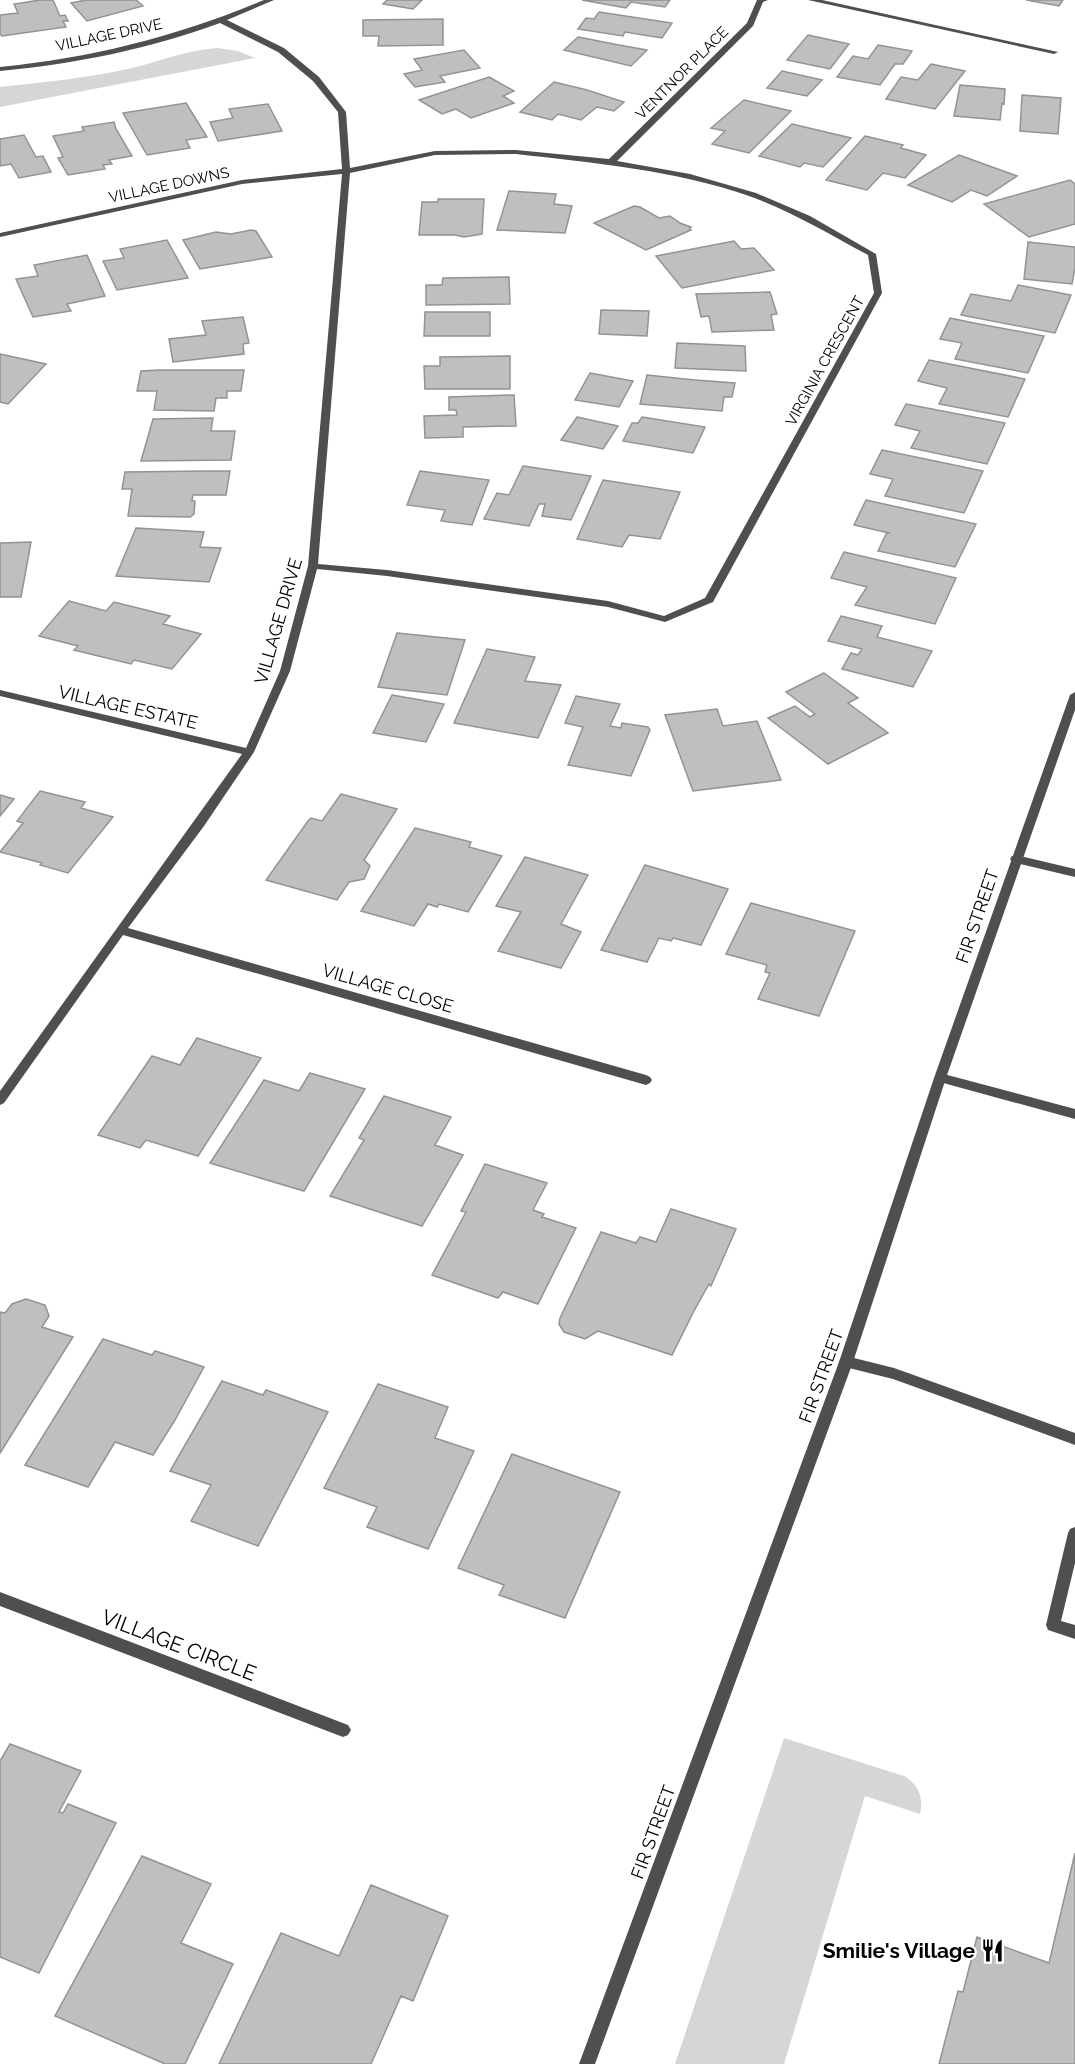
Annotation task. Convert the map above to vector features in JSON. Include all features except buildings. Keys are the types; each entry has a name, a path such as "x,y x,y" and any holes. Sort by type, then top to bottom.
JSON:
{"street":[{"name":"VILLAGE DRIVE","path":"0,69 134,48 223,21 270,0"},
{"name":"VENTNOR PLACE","path":"611,162 750,24 760,1 764,0"},
{"path":"812,0 1054,52"},
{"name":"VILLAGE DRIVE","path":"0,1100 249,752 285,671 313,566 346,171 342,112 316,79 282,50 223,21"},
{"name":"VIRGINIA CRESCENT","path":"313,566 387,573 608,604 664,619 710,600 878,293 872,254 807,218 753,195 690,176 611,162 516,152 435,153 346,171"},
{"name":"VILLAGE DOWNS","path":"0,235 242,183 346,171"},
{"name":"VILLAGE ESTATE","path":"0,693 249,752"},
{"name":"FIR STREET","path":"587,2064 846,1362 940,1077 1075,695"},
{"path":"1016,860 1075,873"},
{"name":"VILLAGE CLOSE","path":"120,930 646,1080"},
{"path":"940,1077 1075,1114"},
{"path":"846,1362 894,1374 1075,1439"},
{"path":"1075,1533 1053,1625 1075,1632"},
{"name":"VILLAGE CIRCLE","path":"0,1599 342,1730"}],"shaded area":[{"path":"217,48 238,51 255,58 0,107 0,87 99,74 132,68 185,53"},
{"path":"784,1738 904,1776 919,1792 920,1814 865,1796 784,2064 675,2064"}],"place":[{"name":"Smilie's Village","path":"993,1950"}]}
